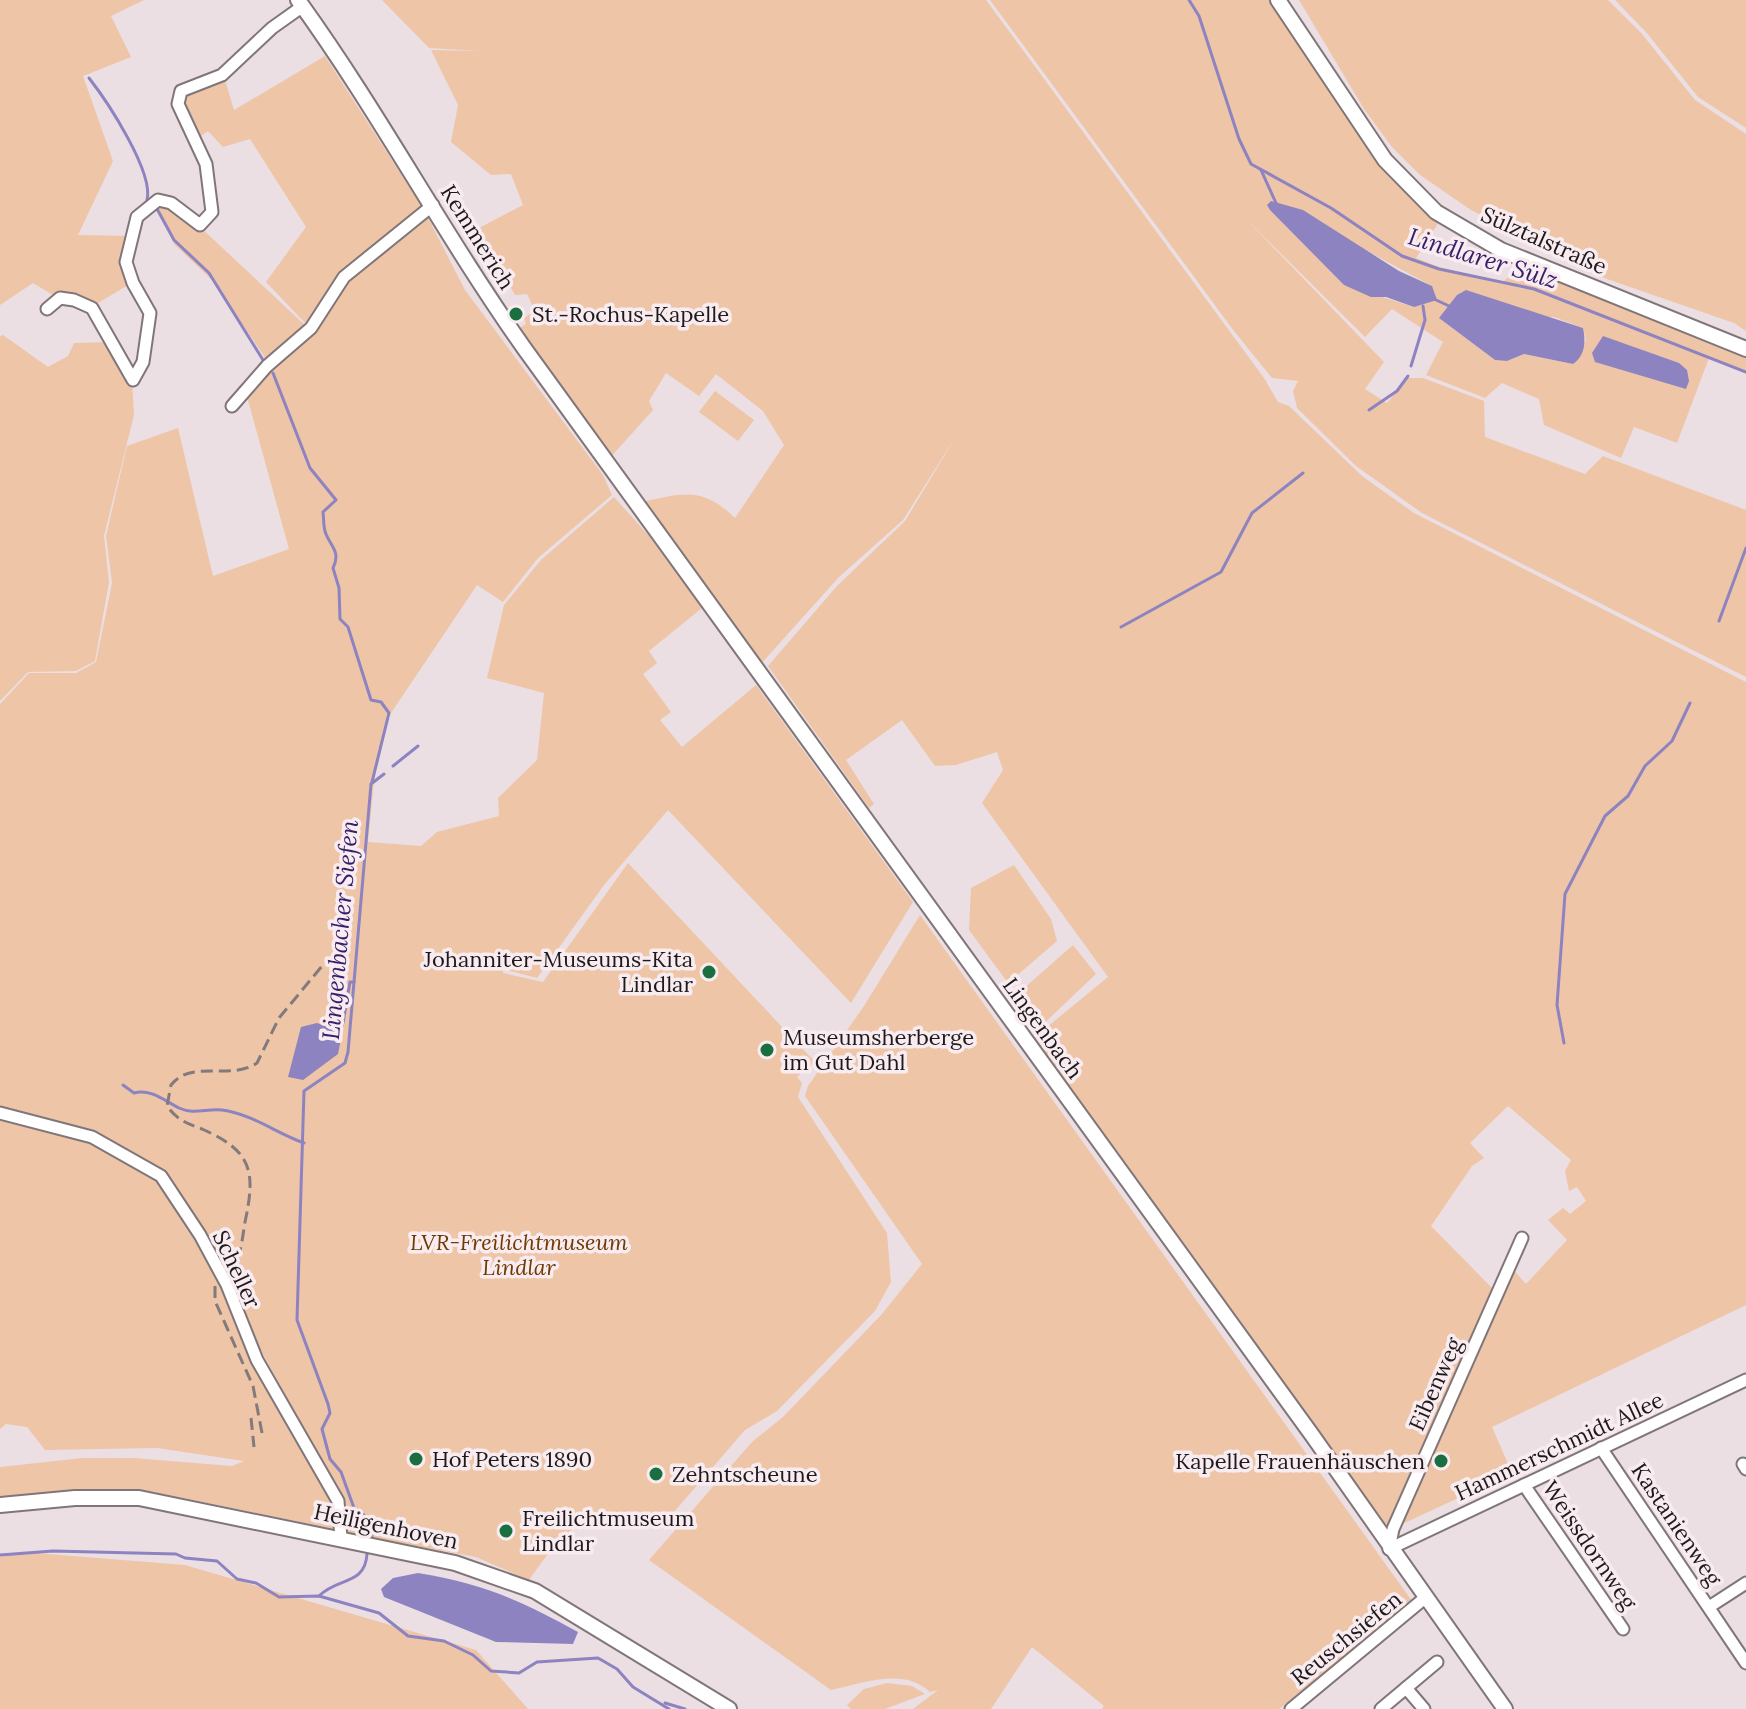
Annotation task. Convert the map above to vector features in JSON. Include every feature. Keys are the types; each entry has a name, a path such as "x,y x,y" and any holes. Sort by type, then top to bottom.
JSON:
{"street":[{"name":"Sülztalstraße","path":"1278,0 1385,160 1436,212 1501,250 1746,349"},
{"name":"Kemmerich","path":"47,309 60,298 92,308 133,380 143,362 150,313 133,283 126,262 137,217 158,200 171,203 200,225 212,212 206,164 178,104 181,91 222,75 300,3 433,205 474,277 624,485"},
{"path":"232,406 261,373 311,328 344,277 433,205"},
{"name":"Lingenbach","path":"624,485 1312,1435 1389,1549 1505,1709"},
{"name":"Scheller","path":"0,1113 92,1137 161,1176 200,1235 227,1285 257,1360 338,1501 341,1538"},
{"name":"Eibenweg","path":"1389,1549 1393,1529 1522,1238"},
{"name":"Hammerschmidt Allee","path":"1389,1549 1746,1380"},
{"name":"Kastanienweg","path":"1601,1448 1746,1663"},
{"name":"Weissdornweg","path":"1524,1485 1623,1629"},
{"name":"Heiligenhoven","path":"0,1505 75,1498 139,1498 455,1563 535,1591 729,1709"},
{"path":"1709,1607 1746,1583"},
{"name":"Reuschsiefen","path":"1291,1709 1426,1597"},
{"path":"1381,1709 1437,1662"},
{"path":"1406,1688 1424,1709"}],"green space":[{"path":"0,0 144,0 111,16 131,57 83,76 113,161 78,235 130,236 128,285 93,306 58,298 33,283 0,305"},
{"path":"382,0 986,0 1264,378 1278,402 1289,406 1362,476 1414,513 1746,682 1746,1305 1492,1427 1512,1473 1398,1526 1510,1266 1526,1284 1567,1240 1548,1220 1563,1208 1570,1214 1586,1201 1577,1187 1569,1191 1565,1171 1571,1160 1508,1106 1470,1143 1484,1158 1472,1166 1431,1226 1495,1291 1392,1527 1384,1528 1030,1041 1108,977 982,803 1003,770 997,752 956,765 935,766 902,720 846,760 874,804 869,808 768,666 837,586 905,521 958,433 903,520 839,577 760,665 642,502 692,495 712,501 735,518 784,445 763,411 716,374 699,396 666,373 649,401 653,410 609,459 515,331 526,324 524,318 535,311 527,294 515,295 477,229 523,205 511,174 491,175 451,142 458,105 431,50 480,51 429,48"},
{"path":"990,0 1270,0 1377,164 1439,222 1416,258 1439,267 1503,282 1519,267 1659,316 1746,353 1746,373 1709,358 1677,443 1634,427 1621,458 1544,425 1539,399 1502,383 1485,398 1426,375 1443,342 1392,309 1365,337 1247,220 1384,362 1365,389 1387,403 1408,378 1423,378 1484,401 1485,437 1585,474 1603,456 1746,510 1746,677 1422,513 1356,466 1297,408 1293,391 1298,381 1272,378","holes":["1267,204 1354,244 1432,286 1414,307 1344,285","1554,317 1583,328 1586,340 1573,364 1524,354 1507,361 1495,360 1439,318"]},
{"path":"1299,0 1608,0 1642,34 1695,100 1746,134 1746,331 1734,323 1607,279 1471,210 1420,175 1392,147 1364,109"},
{"path":"1615,0 1746,0 1746,128 1698,97 1646,32"},
{"path":"325,56 424,210 356,265 309,327 266,282 306,227 250,139 223,147 208,131 201,136 184,109 186,93 225,80 234,110"},
{"path":"155,204 171,205 199,226 308,328 268,362 213,281 174,244"},
{"name":"LVR-Freilichtmuseum Lindlar","path":"425,212 465,290 603,475 612,495 538,558 503,602 477,585 389,716 374,781 368,842 421,846 437,832 499,816 498,798 537,760 544,693 487,678 504,605 541,560 614,497 649,536 702,608 649,651 657,663 643,674 671,712 660,720 682,747 756,685 913,902 851,1003 668,810 604,885 537,978 503,969 503,973 543,982 628,863 815,1062 797,1077 802,1083 798,1097 887,1233 891,1282 875,1311 777,1411 745,1430 667,1520 618,1518 586,1522 560,1541 529,1580 476,1557 346,1533 345,1504 164,1173 91,1132 0,1109 0,704 29,673 76,673 96,662 112,583 106,536 127,446 178,428 213,576 289,549 246,393 279,362 345,278"},
{"path":"3,335 48,367 68,356 74,343 108,342 132,381 134,415 104,536 109,582 95,661 76,671 28,672 0,701 0,336"},
{"path":"715,391 754,420 738,441 699,412"},
{"path":"1014,865 1051,919 1057,941 1008,983 969,930 971,888"},
{"path":"920,915 1412,1601 1279,1709 1102,1709 1104,1706 1032,1647 991,1709 913,1709 938,1690 930,1692 908,1680 883,1679 831,1690 649,1560 752,1442 783,1417 882,1314 922,1264 805,1096 808,1086 864,1006"},
{"path":"1073,945 1096,974 1038,1029 1013,998"},
{"path":"0,1116 89,1139 158,1179 177,1203 183,1223 225,1287 242,1338 335,1506 334,1529 179,1497 127,1492 0,1500 0,1467 83,1458 133,1458 232,1466 244,1461 157,1448 45,1450 27,1427 6,1424 0,1429"},
{"path":"23,1552 185,1565 476,1650 528,1709 0,1709 0,1557"},
{"path":"887,1683 912,1686 925,1694 885,1709 851,1709 847,1705 864,1689"}],"shaded area":[{"path":"1271,201 1303,210 1399,271 1432,286 1437,300 1414,307 1386,297 1371,297 1344,285 1270,210 1267,205"},
{"path":"1466,290 1583,328 1584,343 1580,357 1573,364 1524,354 1507,361 1495,360 1439,318 1457,295"},
{"path":"1603,336 1679,363 1687,370 1689,381 1686,389 1595,362 1592,353"},
{"path":"340,1022 344,1023 338,1054 303,1080 288,1077 301,1027 317,1023 339,1031"},
{"path":"418,1573 462,1582 501,1595 578,1632 573,1644 496,1642 384,1597 381,1589 393,1578"}],"waterway":[{"name":"Lindlarer Sülz","path":"1189,0 1199,16 1239,139 1251,164 1331,208 1402,256 1439,269 1534,289 1746,372"},
{"name":"Lingenbacher Siefen","path":"89,78 117,119 136,155 147,188 147,200"},
{"path":"1261,170 1276,203"},
{"name":"Lingenbacher Siefen","path":"156,207 174,240 209,273 263,360"},
{"path":"1434,299 1449,306"},
{"path":"1411,366 1425,320 1423,306"},
{"name":"Lingenbacher Siefen","path":"273,373 310,468 336,500 323,512 325,532 336,554 333,568 339,588 340,619 348,627 371,700 381,702 389,713 372,782"},
{"path":"1369,410 1397,391 1408,376"},
{"path":"1121,627 1221,572 1252,513 1303,473"},
{"path":"1719,621 1746,548"},
{"path":"1564,1043 1557,1005 1565,894 1605,816 1628,796 1645,766 1672,741 1690,703"},
{"name":"Lingenbacher Siefen","path":"393,766 418,746"},
{"name":"Lingenbacher Siefen","path":"368,1518 354,1508 341,1472 330,1459 322,1429 330,1413 328,1404 297,1320 304,1091 345,1063 348,1052 371,784 384,774"},
{"path":"343,1023 350,982 354,982"},
{"path":"123,1085 134,1093 152,1094 185,1110 222,1110 244,1115 304,1143"},
{"name":"Lingenbacher Siefen","path":"370,1525 372,1536"},
{"path":"0,1555 53,1551 176,1554 185,1558 217,1561 237,1579 256,1583 279,1597 319,1596 379,1613 408,1636 444,1641 473,1655 491,1671 519,1673 537,1662 598,1658 617,1669 633,1687 669,1709"},
{"name":"Lingenbacher Siefen","path":"319,1596 356,1576 365,1564 367,1554"},
{"path":"665,1703 685,1709"}],"railway":[{"path":"228,1274 240,1250 248,1204 250,1189 246,1165 240,1155 219,1137 182,1120 171,1111 167,1106 171,1085 189,1073 235,1070 257,1063 279,1018 322,966"},
{"path":"215,1286 215,1301 253,1386 262,1433"},
{"path":"251,1418 254,1447"}],"place":[{"name":"St.-Rochus-Kapelle","path":"516,314"},
{"name":"Johanniter-Museums-Kita Lindlar","path":"709,972"},
{"name":"Museumsherberge im Gut Dahl","path":"767,1050"},
{"name":"Hof Peters 1890","path":"416,1459"},
{"name":"Kapelle Frauenhäuschen","path":"1441,1461"},
{"name":"Zehntscheune","path":"656,1474"},
{"name":"Freilichtmuseum Lindlar","path":"506,1531"}]}
